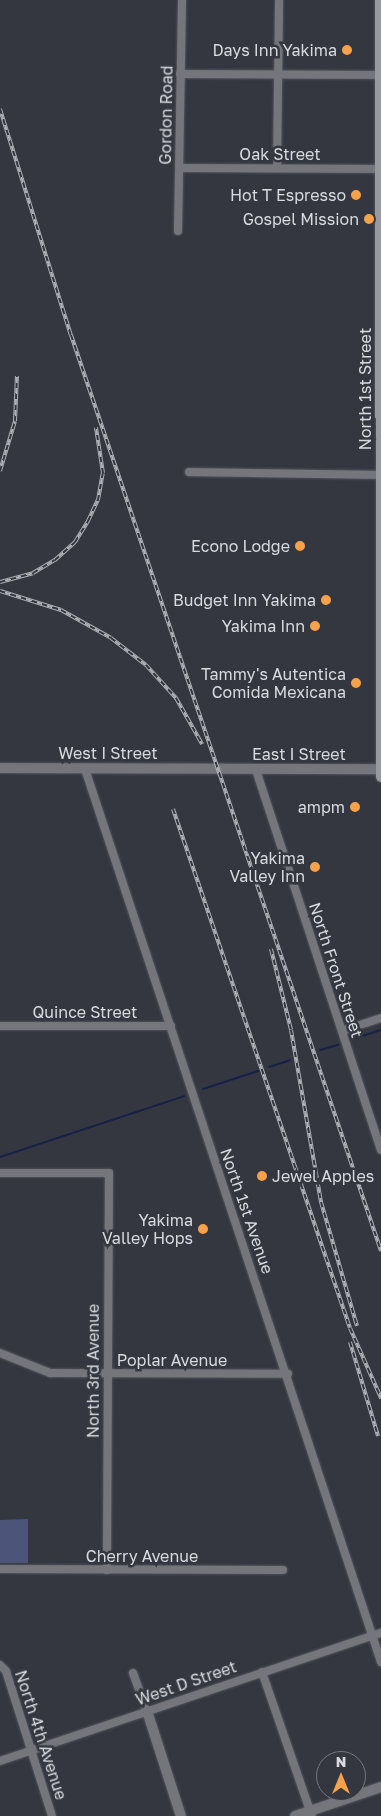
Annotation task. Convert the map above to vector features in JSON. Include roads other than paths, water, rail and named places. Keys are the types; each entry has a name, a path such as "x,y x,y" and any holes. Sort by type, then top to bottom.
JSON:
{"main road":[{"name":"North 1st Street","path":"380,0 380,772"}],"street":[{"name":"Gordon Road","path":"178,231 182,0"},
{"path":"277,168 278,0"},
{"path":"180,74 380,75"},
{"name":"Oak Street","path":"180,168 380,169"},
{"path":"189,472 380,475"},
{"name":"West I Street","path":"0,768 216,769"},
{"name":"North 1st Avenue","path":"85,769 288,1374 381,1662"},
{"name":"East I Street","path":"216,769 380,772"},
{"name":"North Front Street","path":"256,770 381,1150"},
{"path":"342,1032 381,1018"},
{"name":"Quince Street","path":"0,1026 171,1026"},
{"name":"North 3rd Avenue","path":"0,1173 109,1173 107,1570"},
{"name":"Poplar Avenue","path":"0,1353 50,1373 288,1374"},
{"name":"Cherry Avenue","path":"0,1570 283,1570"},
{"name":"West D Street","path":"0,1761 381,1633"},
{"name":"North 4th Avenue","path":"0,1665 6,1671 52,1816"},
{"path":"262,1672 311,1814"},
{"path":"133,1673 181,1816"},
{"path":"295,1816 311,1814 381,1787"}],"waterway":[{"path":"356,1038 381,1030"},
{"path":"320,1050 338,1045"},
{"path":"269,1067 290,1060"},
{"path":"203,1089 258,1071"},
{"path":"0,1157 184,1096"}],"railway":[{"path":"0,109 71,335 381,1251"},
{"path":"0,471 15,421 17,376"},
{"path":"0,582 33,573 55,560 75,542 98,500 103,473 96,428"},
{"path":"0,591 61,610 111,638 146,665 176,698 202,744"},
{"path":"173,809 350,1328 381,1398"},
{"path":"271,949 291,1030 321,1202 357,1326"},
{"path":"350,1342 378,1436"}],"place":[{"name":"Days Inn Yakima","path":"347,50"},
{"name":"Hot T Espresso","path":"356,195"},
{"name":"Gospel Mission","path":"369,219"},
{"name":"Econo Lodge","path":"300,546"},
{"name":"Budget Inn Yakima","path":"326,600"},
{"name":"Yakima Inn","path":"315,626"},
{"name":"Tammy's Autentica Comida Mexicana","path":"356,683"},
{"name":"ampm","path":"355,807"},
{"name":"Yakima Valley Inn","path":"315,867"},
{"name":"Jewel Apples","path":"262,1176"},
{"name":"Yakima Valley Hops","path":"203,1229"}]}
